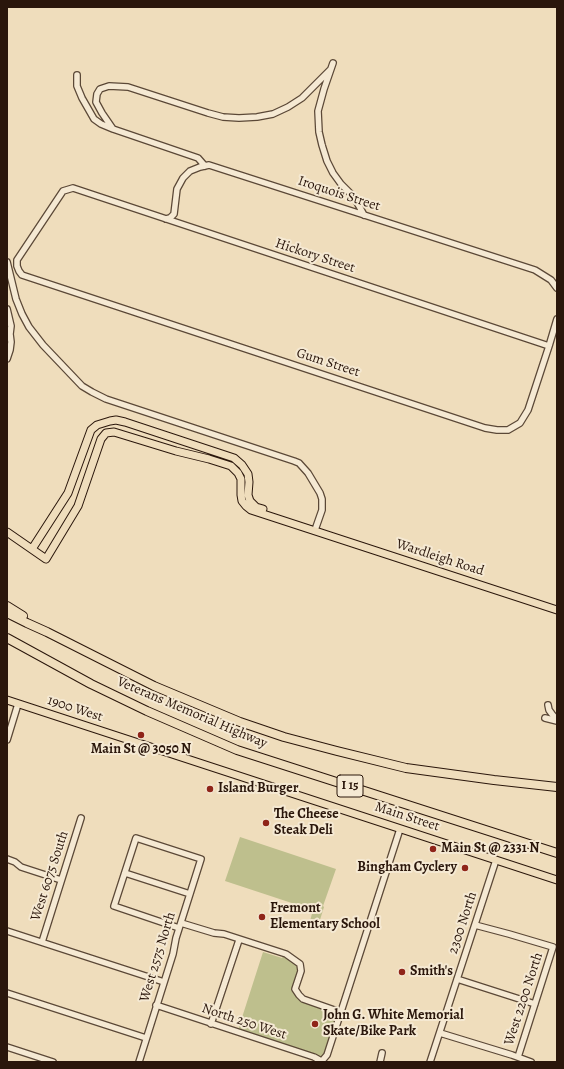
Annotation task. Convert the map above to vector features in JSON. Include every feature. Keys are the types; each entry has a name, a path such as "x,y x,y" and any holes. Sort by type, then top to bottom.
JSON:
{"highway":[{"path":"7,606 47,632"},
{"name":"Veterans Memorial Highway","path":"7,614 47,632 154,686 240,722 284,737 406,768 557,787"},
{"name":"Veterans Memorial Highway","path":"7,638 92,684 147,711 237,750 557,853"}],"main road":[{"path":"32,549 68,492 92,430 100,423 113,421 125,422 234,458 240,462 246,471 249,482 248,495 250,501 254,505 299,521 315,530"},
{"path":"7,532 48,560 78,506 101,439 106,433 112,432 117,432 176,451 228,465 236,470 239,476 241,482 241,498 249,509 315,530"},
{"name":"Wardleigh Road","path":"315,530 557,610"},
{"name":"1900 West","path":"7,700 136,742"},
{"name":"Main Street","path":"136,742 557,880"}],"street":[{"path":"333,63 318,111 319,132 327,161 333,173 341,184 354,197 364,215"},
{"path":"113,129 102,114 96,102 97,94 100,89 110,86 128,87 223,117 257,117 273,114 302,98 330,70"},
{"path":"77,75 77,86 82,98 94,119 101,124 198,158 206,166"},
{"name":"Iroquois Street","path":"206,166 209,165 535,270 551,280 557,288"},
{"path":"166,219 170,218 174,214 177,189 183,178 190,172 206,166"},
{"name":"Hickory Street","path":"22,275 17,266 17,260 63,191 73,188 549,346"},
{"path":"7,262 16,299 29,327 38,339 82,386 106,399 294,460 299,463 306,470 322,499 322,510 315,530"},
{"name":"Gum Street","path":"22,275 486,428 508,430 520,423 528,410 557,319"},
{"path":"7,309 11,328 8,333 11,342 8,349 7,359"},
{"path":"7,740 18,704"},
{"path":"548,705 549,710 557,720"},
{"path":"545,718 557,720"},
{"name":"West 6075 South","path":"42,942 81,818"},
{"path":"322,1062 327,1055 400,829"},
{"name":"West 2575 North","path":"125,872 136,838 201,859 139,1062"},
{"path":"7,859 15,862 21,867 61,880"},
{"name":"2300 North","path":"430,1062 496,860"},
{"path":"190,894 125,872 114,906 180,925 224,934 286,954 300,964 301,971 295,989 298,995 303,999 340,1012"},
{"name":"West 2200 North","path":"475,925 553,947 518,1057"},
{"path":"7,931 164,982"},
{"path":"211,1024 239,940"},
{"path":"457,979 535,1004"},
{"path":"7,993 146,1038"},
{"name":"North 250 West","path":"156,1005 322,1062"},
{"path":"440,1033 531,1062"},
{"path":"7,1047 53,1062"},
{"path":"380,1062 382,1053"}],"green space":[{"path":"240,837 336,869 323,906 324,907 319,923 310,921 313,910 225,881"},
{"path":"263,952 282,958 283,956 292,959 298,964 299,971 297,995 301,1001 338,1013 324,1058 238,1030"}],"place":[{"name":"Main St @ 3050 N","path":"141,735"},
{"name":"Island Burger","path":"210,789"},
{"name":"The Cheese Steak Deli","path":"266,823"},
{"name":"Main St @ 2331 N","path":"433,849"},
{"name":"Bingham Cyclery","path":"465,868"},
{"name":"Fremont Elementary School","path":"262,917"},
{"name":"Smith's","path":"402,972"},
{"name":"John G. White Memorial Skate/Bike Park","path":"315,1024"}]}
